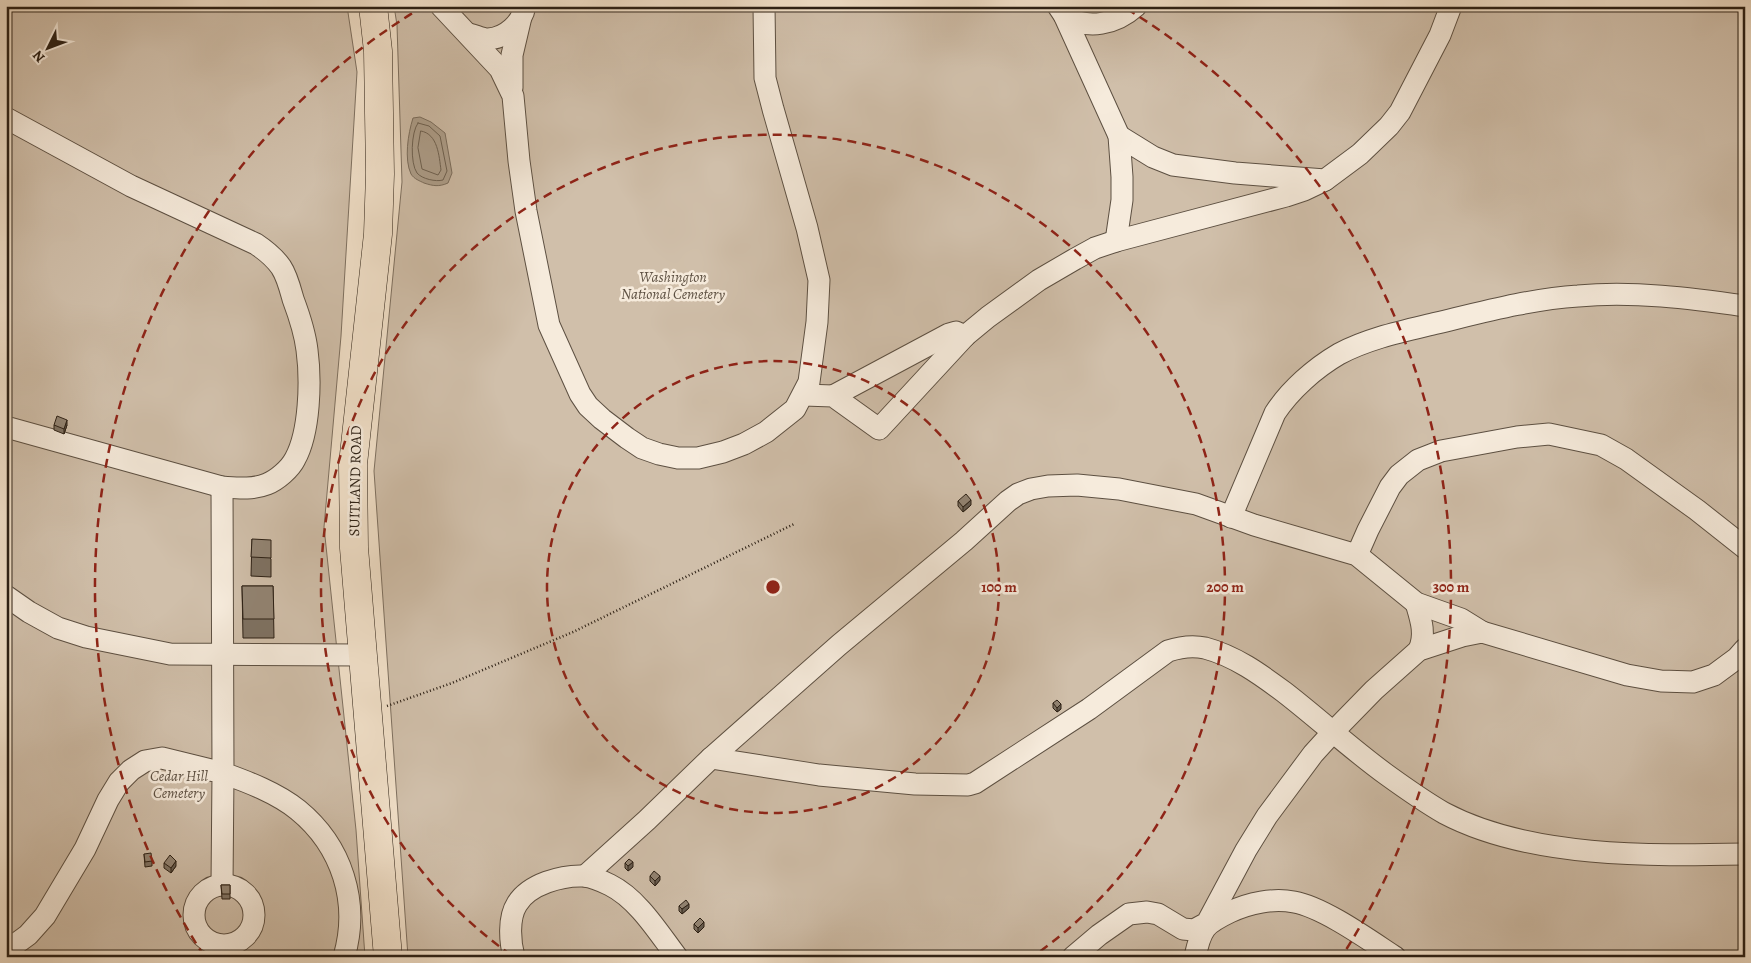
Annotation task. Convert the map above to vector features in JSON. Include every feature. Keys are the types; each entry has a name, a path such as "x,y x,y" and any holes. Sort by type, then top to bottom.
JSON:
{"main road":[{"name":"SUITLAND ROAD","path":"374,6 378,51 380,174 378,234 353,464 354,548 366,713 388,957"}],"lane":[{"path":"441,6 500,69 512,96"},
{"path":"522,14 512,56 512,96 526,211 549,325 580,394 588,406 602,419 642,448 678,458 698,458 723,452 744,444 766,432 795,409 810,382 819,280 807,228 772,109 765,78 764,6"},
{"path":"1061,11 1072,20 1082,24 1104,23 1115,20 1136,6"},
{"path":"833,396 878,429 965,336 1039,280 1095,248 1116,240 1286,196 1325,180 1360,154 1389,126 1400,112 1440,35 1451,6"},
{"path":"1061,11 1119,136 1122,200 1116,240"},
{"path":"469,34 488,39 501,35 513,28 522,14"},
{"path":"6,118 130,186 256,244 267,251 281,268 300,319 307,348 310,378 305,430 296,458 291,466 276,479 254,488 222,487 6,427"},
{"path":"1119,136 1153,157 1173,165 1226,172 1325,180"},
{"path":"1232,517 1275,413 1282,403 1312,374 1329,361 1358,346 1418,328 1488,311 1580,295 1629,295 1698,299 1745,306"},
{"path":"804,395 833,396 949,334 956,332 965,336"},
{"path":"1357,555 1390,487 1399,475 1418,460 1441,451 1518,437 1549,434 1601,445 1626,459 1697,510 1745,548"},
{"path":"585,876 647,820 711,758 897,596 1018,494 1030,489 1077,485 1119,489 1196,504 1302,540 1357,555 1416,603 1462,619 1482,632 1627,675 1661,681 1693,682 1714,675 1737,658 1745,649"},
{"path":"222,487 222,885"},
{"path":"6,596 29,612 58,628 86,637 170,654 362,655"},
{"path":"1416,603 1424,630 1419,650"},
{"path":"1195,957 1198,944 1238,864 1266,816 1313,754 1374,690 1419,650 1462,636 1482,632"},
{"path":"711,758 819,775 915,784 968,785 982,779 1089,709 1168,651 1188,646 1217,652 1259,674 1388,776 1444,813 1476,827 1520,840 1574,849 1654,856 1745,854"},
{"path":"6,951 28,935 45,916 85,848 116,788 131,770 145,761 162,758 223,773 243,780 283,800 298,810 322,836 332,849 345,877 350,901 351,925 344,957"},
{"path":"514,957 511,926 513,914 516,905 525,894 535,887 556,880 585,876 611,885 631,900 677,957"},
{"path":"222,885 233,887 242,892 250,900 253,909 253,919 247,934 227,951 205,939 199,933 193,917 194,909 202,894 208,889 222,885"},
{"path":"1073,957 1099,935 1129,914 1147,912 1158,914 1183,929 1194,930 1241,906 1265,902 1293,902 1308,907 1328,916 1395,957"}],"path":[{"path":"366,713 452,683 572,632 794,524"}],"green space":[{"name":"Cedar Hill Cemetery","path":"6,6 347,6 357,72 341,336 324,527 356,830 365,957 6,957"},
{"name":"Washington National Cemetery","path":"394,6 1745,6 1745,957 408,957 374,471 402,182 397,25"}],"water":[{"path":"420,117 431,122 445,133 452,173 448,183 439,186 430,185 417,180 411,174 407,154 408,139 413,118"}],"building":[{"path":"57,416 67,420 64,429 54,425"},
{"path":"966,494 971,500 963,507 958,501"},
{"path":"252,539 271,540 271,558 251,557"},
{"path":"242,586 273,586 274,619 243,619"},
{"path":"1057,700 1061,704 1057,708 1053,703"},
{"path":"151,853 152,861 145,862 144,854"},
{"path":"170,855 176,861 171,868 164,863"},
{"path":"629,859 633,862 628,866 625,863"},
{"path":"654,871 660,876 655,881 650,876"},
{"path":"221,885 230,885 230,894 222,894"},
{"path":"686,900 689,904 682,909 679,906"},
{"path":"700,918 704,922 698,928 694,924"}]}
